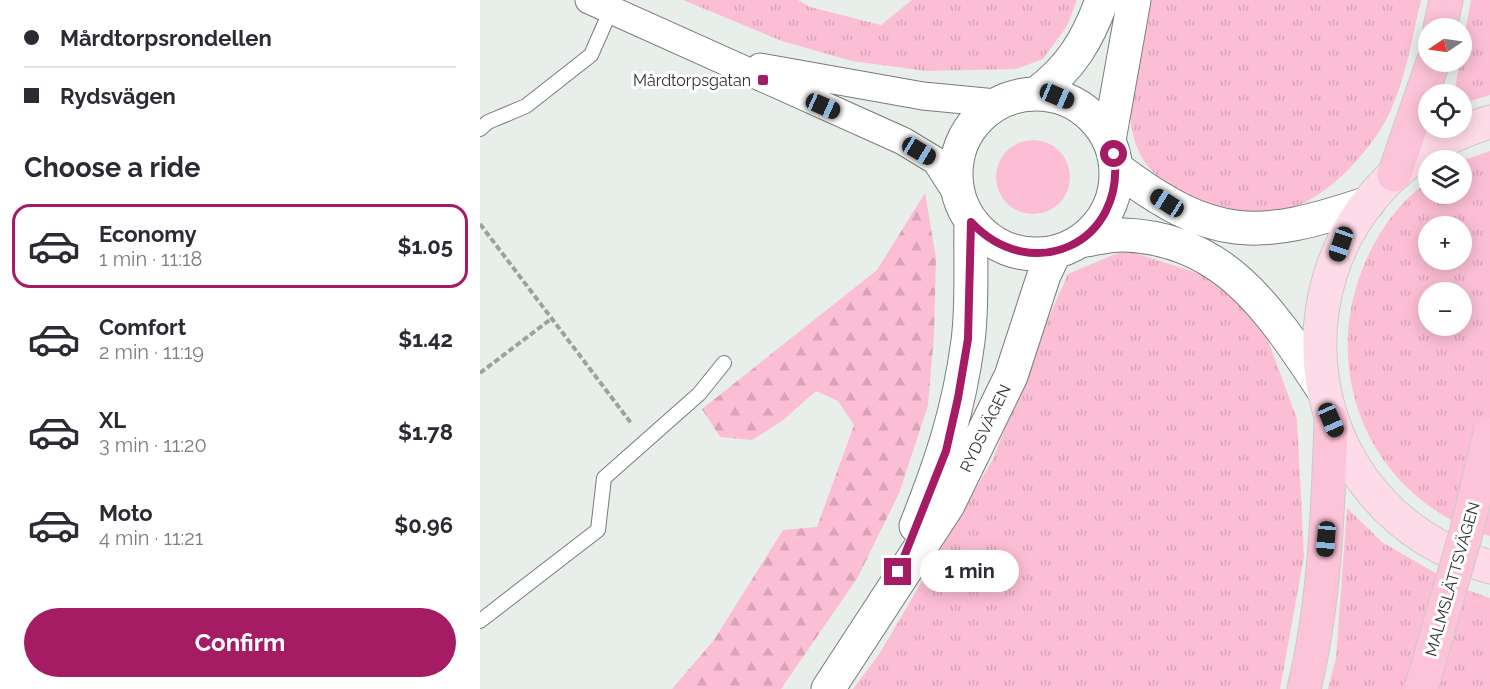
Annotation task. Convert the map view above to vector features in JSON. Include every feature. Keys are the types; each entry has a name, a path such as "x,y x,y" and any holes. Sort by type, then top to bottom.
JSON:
{"highway":[{"path":"1442,18 1446,0"},
{"path":"1394,175 1430,72"},
{"path":"1304,689 1317,633 1328,515 1331,420"},
{"name":"MALMSLÄTTSVÄGEN","path":"1420,689 1466,533 1490,434"}],"main road":[{"path":"1490,122 1454,135 1422,153 1394,175 1368,203 1341,244 1325,290 1318,339 1322,388 1331,420 1347,456 1369,490 1397,518 1429,542 1464,560 1490,567"}],"street":[{"path":"1037,93 1059,77 1078,55 1102,0"},
{"path":"1068,246 1092,232 1108,208 1113,194 1113,154 1134,0"},
{"path":"605,4 716,59 903,141 936,161 965,209 993,242 1007,249 1039,254 1124,235 1159,239 1215,263 1240,280 1265,304 1322,388"},
{"path":"716,59 923,96 996,103"},
{"path":"965,209 956,166 964,138 977,118 996,103 1017,95 1037,93 1057,96 1076,104 1093,117 1113,154 1167,203 1223,226 1251,230 1281,228 1368,203"},
{"name":"RYDSVÄGEN","path":"890,592 946,451 958,398 968,339 965,209"},
{"name":"RYDSVÄGEN","path":"828,689 948,506 1011,376 1044,275 1068,246"}],"lane":[{"path":"480,129 526,106 591,56 605,4"},
{"path":"480,621 598,530 604,478 699,394 723,363"}],"path":[{"path":"480,224 645,441"},
{"path":"480,373 551,319"}],"green space":[{"path":"683,0 798,0 810,7 881,25 912,0 1077,0 1067,26 1043,59 1016,69 926,71 852,61 782,41"},
{"path":"1149,0 1421,0 1400,86 1389,114 1369,146 1341,177 1324,190 1290,209 1267,213 1246,212 1197,200 1161,179 1140,155 1132,130 1130,98 1134,65"},
{"path":"1471,0 1490,0 1490,95 1472,101 1472,84 1456,84 1458,72 1472,72 1472,18 1468,18"},
{"path":"1026,140 1040,140 1054,146 1064,156 1070,170 1070,184 1064,198 1054,208 1040,214 1026,214 1012,208 1002,198 996,184 996,170 1002,156 1012,146"},
{"path":"1490,151 1490,536 1448,518 1412,493 1384,461 1364,424 1351,384 1348,342 1353,299 1368,256 1379,235 1418,189 1418,204 1472,204 1472,157"},
{"path":"925,193 936,258 934,335 928,405 900,491 858,577 781,689 672,689 714,640 783,530 817,527 854,425 838,401 816,391 782,421 752,440 720,437 702,409 877,270"},
{"path":"1125,250 1207,276 1262,324 1297,419 1304,556 1280,689 853,689 880,653 993,459 1037,344 1068,274"},
{"path":"1347,508 1382,542 1461,588 1490,598 1490,689 1328,689 1336,658"}],"place":[{"name":"Mårdtorpsgatan","path":"763,80"}],"route":[{"path":"898,572 946,451 958,398 968,339 971,222 993,242 1021,253 1055,252 1080,241 1092,232 1108,208 1115,181 1114,154"}]}
